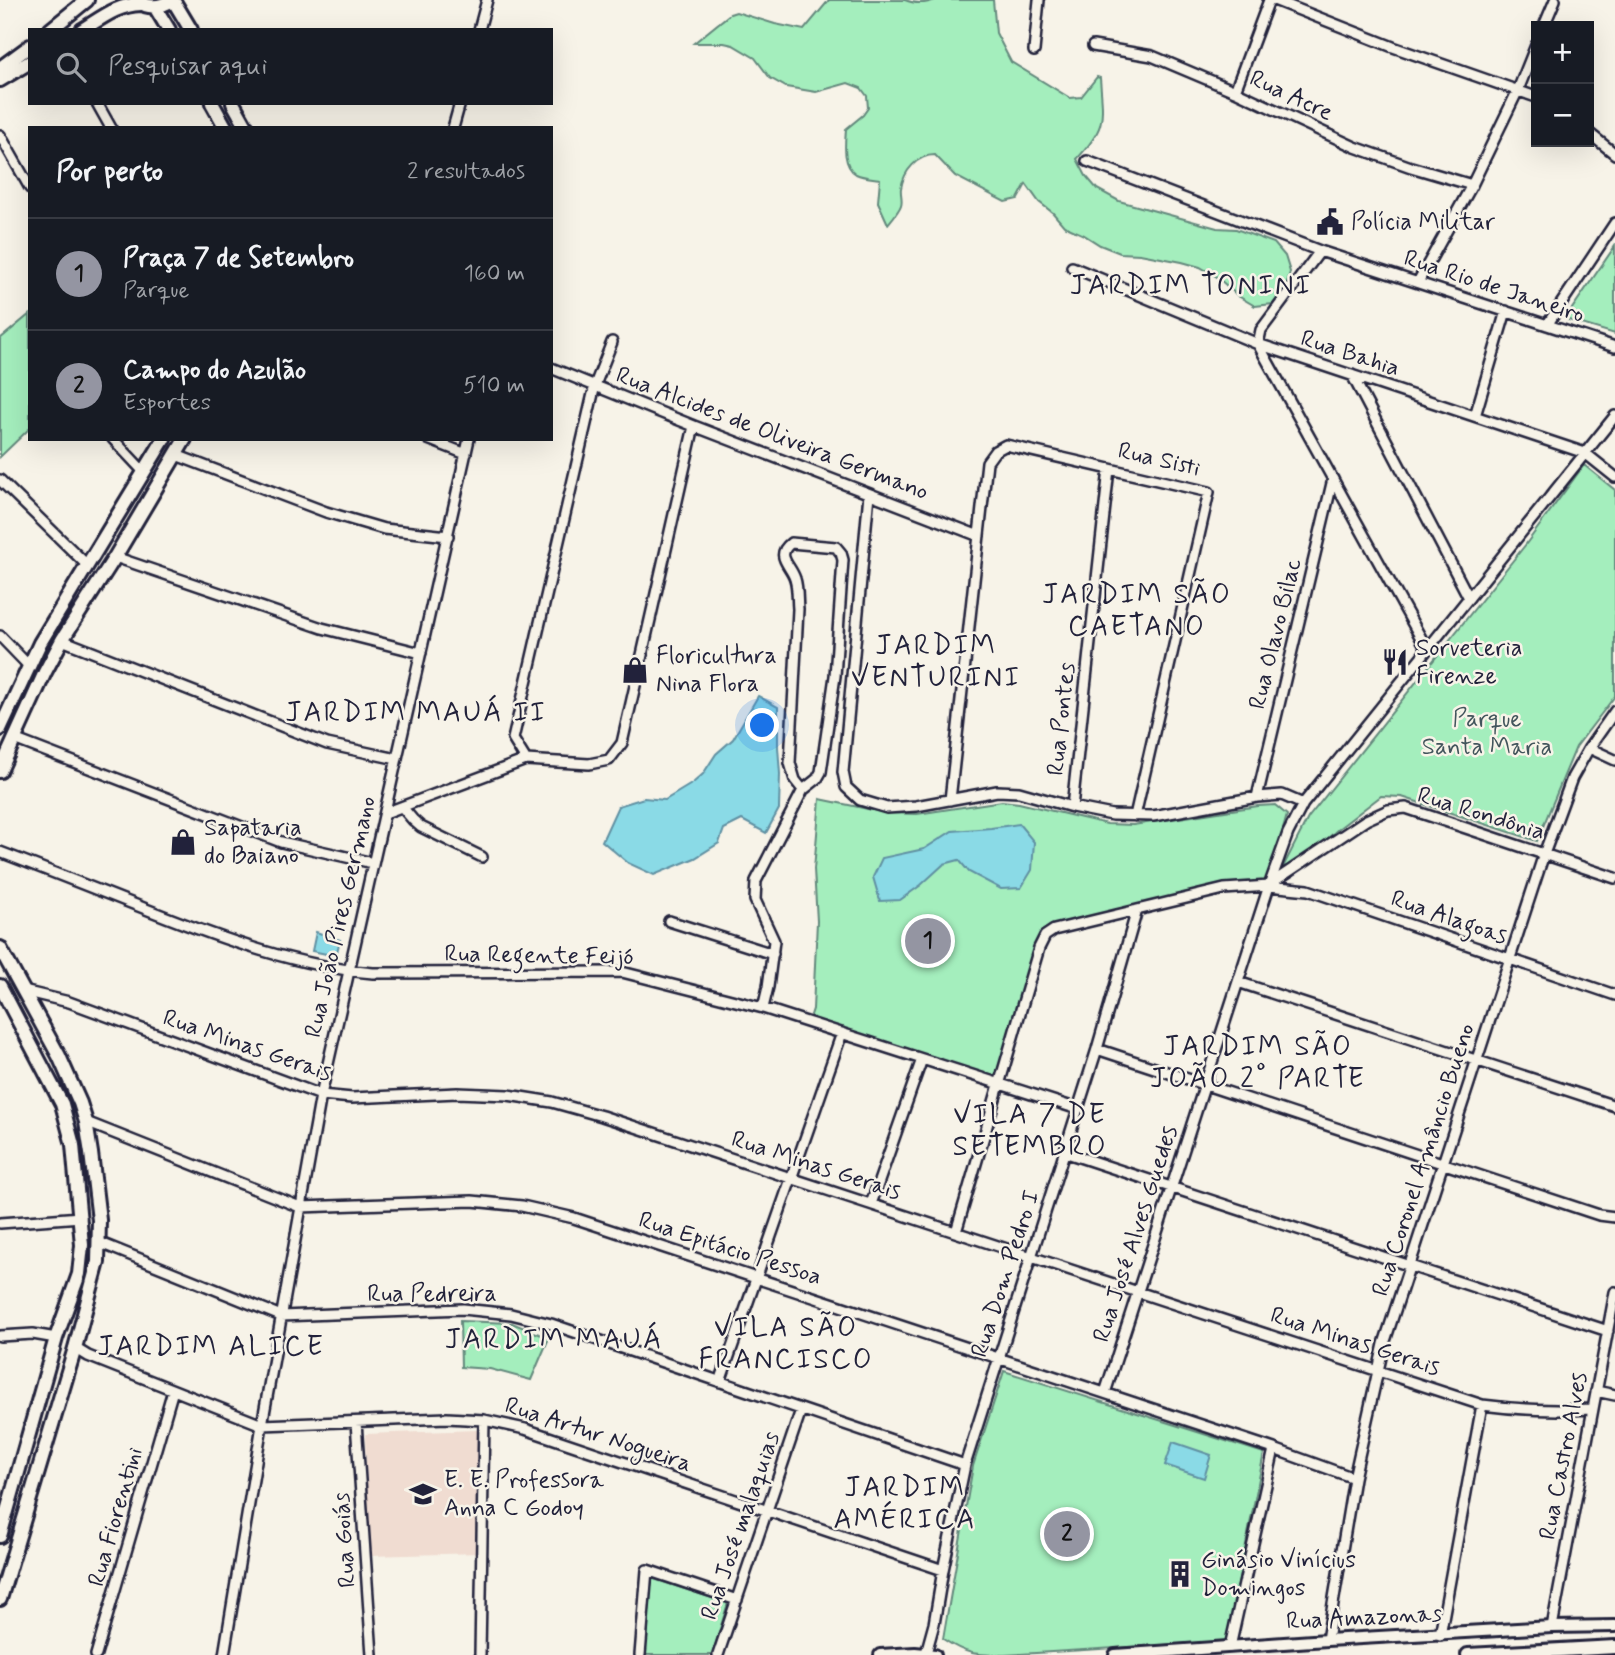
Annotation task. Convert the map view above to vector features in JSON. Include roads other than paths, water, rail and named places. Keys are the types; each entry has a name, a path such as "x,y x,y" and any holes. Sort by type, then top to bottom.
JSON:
{"main road":[{"path":"53,28 86,0"},
{"path":"85,28 118,7 138,2 155,7 172,0 190,28"},
{"path":"155,7 168,28"},
{"path":"0,68 28,47"},
{"path":"0,80 28,63"},
{"path":"213,105 225,126"},
{"path":"234,105 246,126"},
{"path":"0,729 29,665 163,441"},
{"path":"0,771 62,640 184,441"},
{"path":"100,546 106,547 115,557"},
{"path":"10,706 6,730 14,740"},
{"path":"0,948 59,1056 80,1103 86,1122 99,1220 98,1262 0,1599"},
{"path":"0,1536 56,1338 79,1275 82,1245 73,1145 62,1104 2,990 23,991"},
{"path":"1468,1655 1615,1647"}],"street":[{"path":"480,28 487,0"},
{"path":"1034,51 1039,0"},
{"path":"1235,91 1272,0 1393,47 1531,95"},
{"path":"1546,21 1555,0"},
{"name":"Rua Acre","path":"1093,46 1152,56 1355,147 1472,185"},
{"path":"1418,282 1472,185 1531,58"},
{"path":"98,105 110,126"},
{"path":"454,126 459,105"},
{"path":"0,135 28,184"},
{"path":"1594,137 1615,155"},
{"name":"Rua Rio de Janeiro","path":"1087,161 1320,251 1615,347"},
{"path":"1547,325 1615,223"},
{"path":"1320,251 1261,330 1258,344 1427,649"},
{"name":"Rua Bahia","path":"1072,267 1258,344 1585,453 1615,477"},
{"path":"1475,416 1506,311"},
{"path":"526,760 513,739 595,385 612,342"},
{"name":"Rua Alcides de Oliveira Germano","path":"553,369 979,536"},
{"path":"1352,375 1469,597"},
{"name":"Rua José Alves Guedes","path":"1105,1393 1270,885 1303,804 1615,416"},
{"path":"385,813 526,760 589,764 609,760 622,743 694,426"},
{"path":"115,441 144,472"},
{"path":"433,441 466,454"},
{"name":"Rua João Pires Germano","path":"225,1655 262,1425 321,1095 469,441"},
{"name":"Rua Sisti","path":"979,536 986,462 1006,445 1209,492 1135,816"},
{"path":"176,455 326,512 372,526 447,536"},
{"name":"Rua Pontes","path":"1072,807 1109,469"},
{"name":"Rua Olavo Bilac","path":"1257,797 1333,479"},
{"path":"0,480 87,565"},
{"path":"869,494 843,772 846,786 860,800 887,808 916,807 997,791 1019,792 1072,807 1112,815 1135,816 1153,816 1282,795 1303,804"},
{"path":"950,800 979,536"},
{"path":"763,1008 774,954 774,941 755,900 756,881 803,790 813,783 821,772 835,676 843,560 835,547 791,543 783,554 796,583 798,609 790,763 795,780 803,790"},
{"path":"115,557 322,628 421,653"},
{"path":"0,636 29,665"},
{"path":"62,640 327,744 397,759"},
{"name":"Rua Coronel Amâncio Bueno","path":"1327,1640 1354,1478 1384,1343 1544,854 1572,778 1615,711"},
{"path":"14,740 281,842 373,863"},
{"path":"1589,748 1615,760"},
{"path":"402,807 421,827 482,857"},
{"name":"Rua Rondônia","path":"1270,885 1366,820 1388,810 1406,808 1615,878"},
{"name":"Rua Regente Feijó","path":"0,852 224,939 292,959 349,971 373,973 622,972 763,1008 1078,1109"},
{"name":"Rua Alagoas","path":"999,1084 1039,948 1045,936 1054,930 1224,889 1270,885 1308,890 1615,995"},
{"name":"Rua Dom Pedro I","path":"930,1654 943,1570 965,1465 1097,1049 1137,910"},
{"path":"669,921 774,954"},
{"path":"1238,982 1615,1107"},
{"name":"Rua Minas Gerais","path":"23,991 69,1002 321,1095 352,1098 457,1093 508,1095 552,1102 1032,1256 1482,1405 1549,1411 1592,1409"},
{"path":"720,1382 842,1033"},
{"path":"1097,1049 1599,1215 1615,1217"},
{"path":"871,1204 922,1059"},
{"path":"956,1232 999,1084"},
{"name":"Rua Epitácio Pessoa","path":"86,1122 300,1207 472,1201 522,1206 574,1218 1274,1449 1354,1478"},
{"path":"1064,1152 1608,1331"},
{"path":"0,1223 81,1217"},
{"name":"Rua Pedreira","path":"98,1242 281,1316 463,1309 511,1314 551,1324 965,1465"},
{"name":"Rua Castro Alves","path":"1552,1627 1615,1292"},
{"path":"0,1336 33,1334 56,1338"},
{"name":"Rua Artur Nogueira","path":"56,1338 67,1334 72,1337 75,1348 88,1356 262,1425 447,1418 484,1420 525,1429 943,1570"},
{"name":"Rua Fiorentini","path":"96,1655 173,1390"},
{"path":"1596,1391 1615,1395"},
{"path":"1440,1634 1482,1405"},
{"name":"Rua José malaquias","path":"718,1655 802,1410"},
{"path":"480,1655 484,1420"},
{"name":"Rua Goiás","path":"356,1422 372,1655"},
{"path":"1230,1647 1274,1449"},
{"path":"640,1655 647,1570 737,1600"},
{"name":"Rua Amazonas","path":"1115,1655 1327,1640 1615,1626"},
{"path":"880,1655 930,1654"}],"water":[{"path":"758,696 778,707 779,809 766,833 742,820 724,829 719,843 695,858 654,875 628,863 602,841 618,806 644,798 665,800 703,774 716,754 733,739"},
{"path":"1019,824 1034,842 1032,870 1021,888 1001,889 969,872 959,860 944,864 900,900 880,901 873,877 882,858 924,849 952,831"},
{"path":"316,932 340,940 336,956 312,951"},
{"path":"1173,1442 1211,1455 1204,1478 1165,1465"}],"place":[{"name":"Polícia Militar","path":"1330,222"},
{"name":"Sorveteria Firenze","path":"1395,662"},
{"name":"Floricultura Nina Flora","path":"635,670"},
{"name":"Sapataria do Baiano","path":"183,842"},
{"name":"Praça 7 de Setembro","path":"928,941"},
{"name":"E. E. Professora Anna C Godoy","path":"423,1494"},
{"name":"Campo do Azulão","path":"1067,1534"},
{"name":"Ginásio Vinícius Domingos","path":"1180,1574"}],"district":[{"name":"JARDIM TONINI","path":"1191,286"},
{"name":"JARDIM SÃO CAETANO","path":"1137,611"},
{"name":"JARDIM VENTURINI","path":"936,662"},
{"name":"JARDIM MAUÁ II","path":"416,713"},
{"name":"JARDIM SÃO JOÃO 2° PARTE","path":"1258,1063"},
{"name":"VILA 7 DE SETEMBRO","path":"1030,1131"},
{"name":"JARDIM MAUÁ","path":"554,1340"},
{"name":"VILA SÃO FRANCISCO","path":"786,1344"},
{"name":"JARDIM ALICE","path":"211,1347"},
{"name":"JARDIM AMÉRICA","path":"905,1504"}],"park label":[{"name":"Parque Santa Maria","path":"1487,733"}]}
